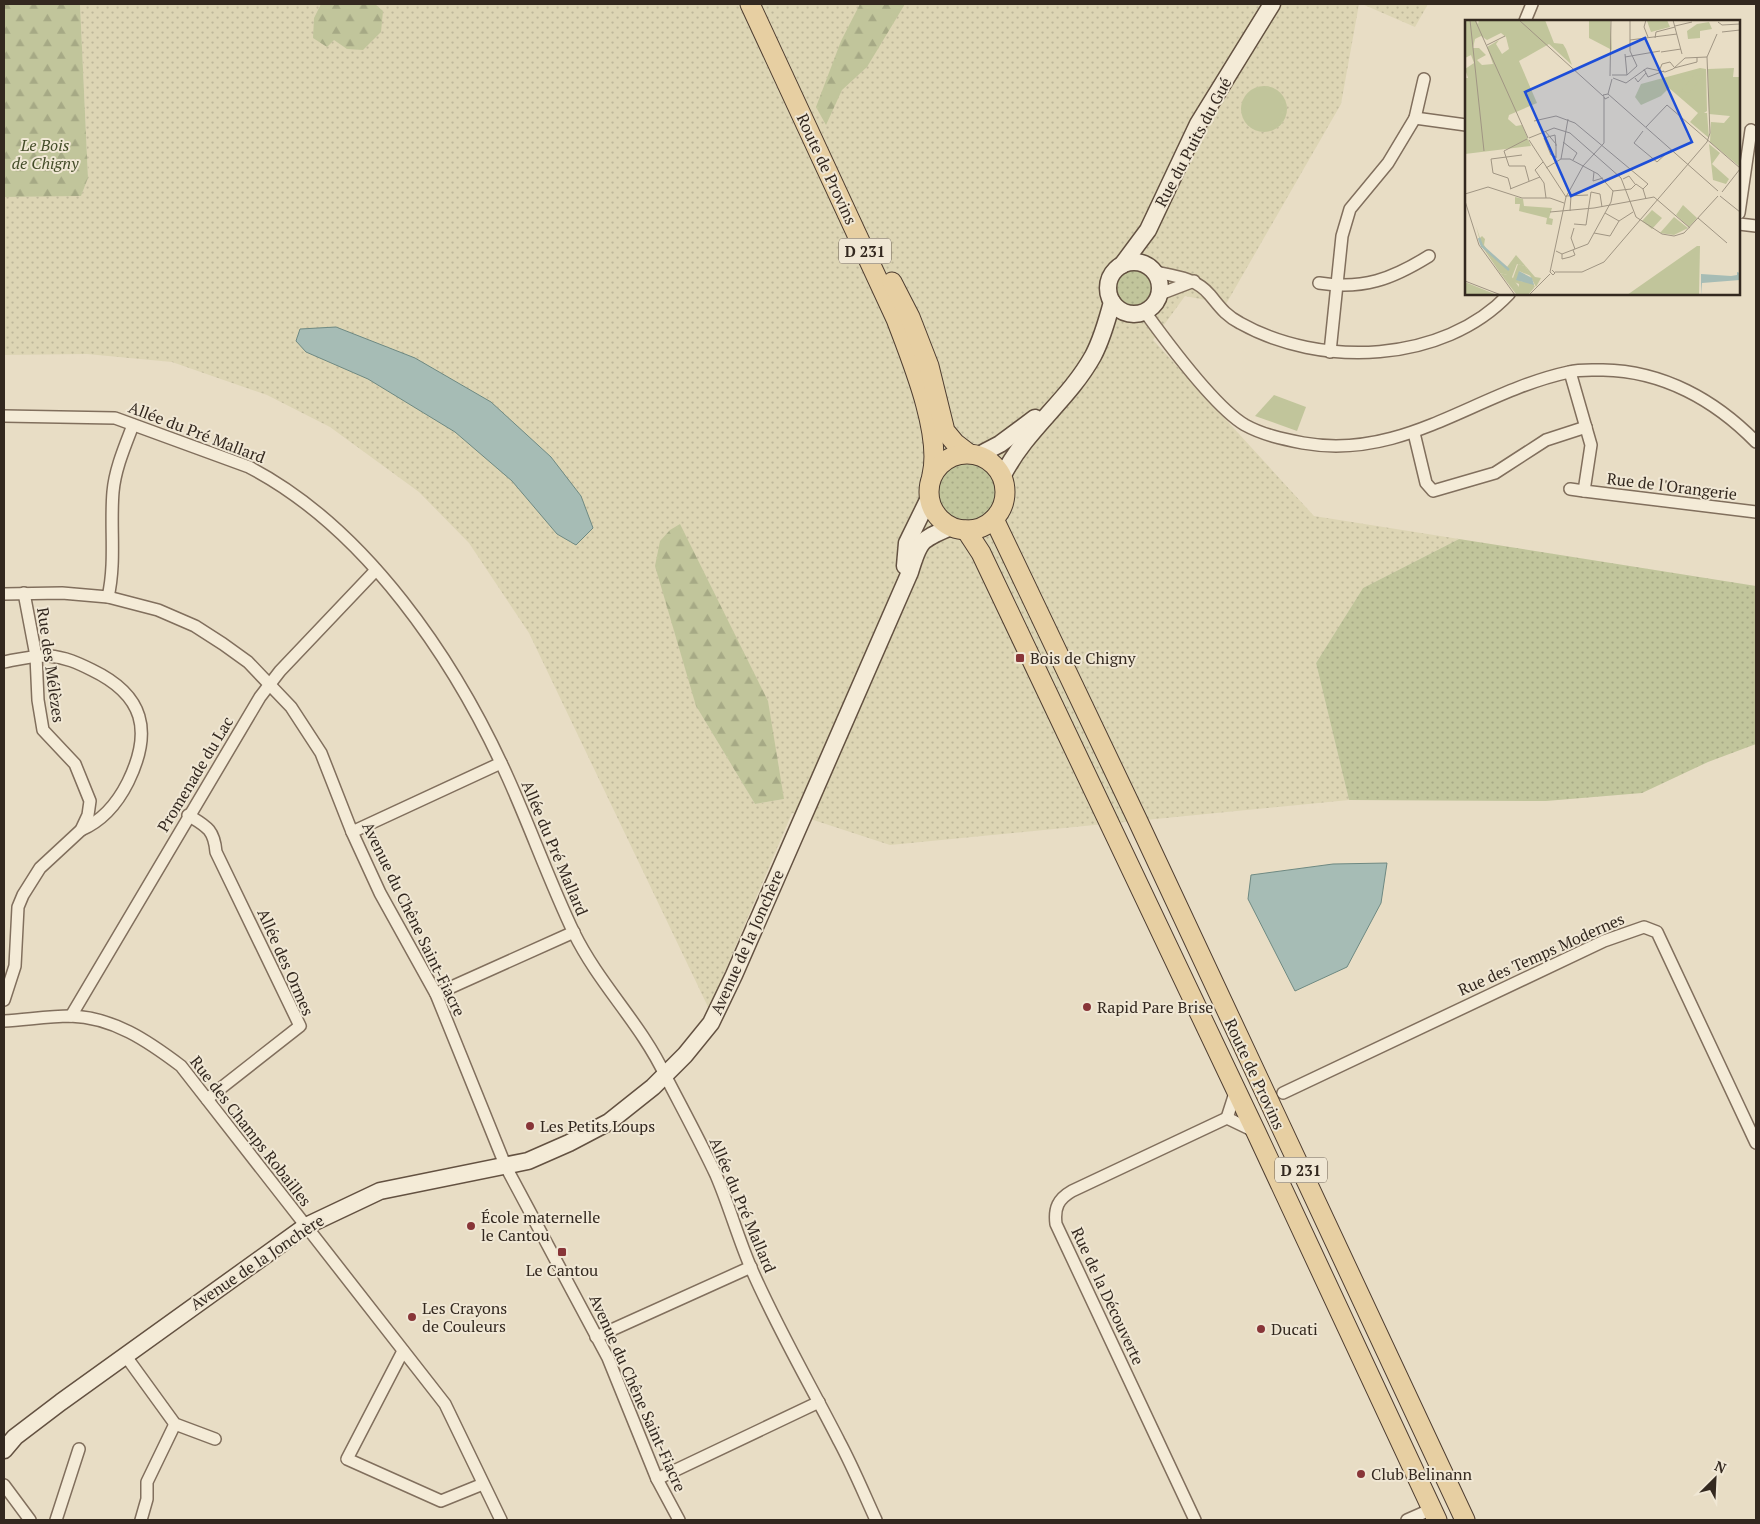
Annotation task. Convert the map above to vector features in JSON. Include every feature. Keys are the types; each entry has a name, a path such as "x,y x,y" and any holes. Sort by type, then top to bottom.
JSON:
{"main road":[{"name":"Route de Provins","path":"750,4 896,319 916,372 934,445 935,464 932,475"},
{"name":"Rue du Puits du Gué","path":"1122,265 1148,230 1198,124 1272,4"},
{"name":"Route de Provins","path":"765,36 910,317 929,366 945,431 954,443 974,454"},
{"name":"Rue du Puits du Gué","path":"1148,230 1152,269"},
{"path":"1102,336 1157,302 1160,286 1152,269 1136,262 1122,265 1116,269 1109,281 1109,295 1116,307 1137,313"},
{"path":"1002,477 1012,457 1028,435 1057,403 1092,358 1102,336 1112,302"},
{"path":"974,454 989,460 1002,477 1005,488 1004,500 994,519 981,527 959,529 941,520 933,510 928,486 932,475 948,458 974,454 1000,444 1057,403"},
{"path":"904,583 907,543 929,498"},
{"name":"Route de Provins","path":"994,519 1137,819 1465,1520"},
{"name":"Route de Provins","path":"959,529 981,554 1256,1132 1434,1515"},
{"name":"Avenue de la Jonchère","path":"4,1450 15,1437 125,1355 306,1226 380,1191 405,1184 506,1167 528,1161 608,1122 653,1087 685,1055 711,1023 734,975 904,583 916,551 923,541 959,529"}],"street":[{"path":"1524,20 1532,4"},
{"path":"1330,352 1342,236 1350,209 1388,164 1415,118 1424,79"},
{"path":"1415,118 1465,125"},
{"path":"1740,205 1750,130"},
{"path":"1740,224 1756,226"},
{"path":"1319,283 1337,286 1364,285 1400,274 1429,256"},
{"path":"1152,269 1194,281 1210,295 1225,314 1240,324 1292,345 1330,352 1388,351 1442,337 1498,306 1508,295"},
{"path":"1160,294 1194,281"},
{"path":"1137,313 1223,406 1244,424 1280,439 1321,446 1378,443 1414,433 1527,385 1570,372 1621,370 1662,379 1711,402 1756,442"},
{"name":"Rue de l'Orangerie","path":"1570,372 1592,445 1584,491"},
{"name":"Allée du Pré Mallard","path":"4,416 115,418 248,467 268,477 308,506 376,570 412,614 444,659 501,763 574,932 594,970 621,1005 665,1074 716,1176 751,1267 841,1444 876,1520"},
{"path":"108,597 112,572 113,491 120,462 133,425"},
{"path":"1414,433 1426,484 1433,491 1495,473 1546,440 1586,427"},
{"name":"Rue de l'Orangerie","path":"1570,489 1756,512"},
{"name":"Promenade du Lac","path":"71,1016 188,815 270,683 376,570"},
{"name":"Rue des Mélèzes","path":"4,1000 18,907 30,880 40,868 81,830 88,815 90,801 75,764 43,730 38,700 36,656 24,593"},
{"name":"Avenue du Chêne Saint-Fiacre","path":"4,594 62,593 108,597 158,610 195,626 248,662 291,707 322,753 352,832 380,893 436,994 506,1167 608,1358 657,1479 679,1520"},
{"path":"4,662 36,656 73,661 108,677 131,697 143,726 136,764 119,798 93,825 81,830"},
{"path":"352,832 501,763"},
{"name":"Allée des Ormes","path":"188,815 207,826 215,838 216,852 300,1026 207,1098"},
{"name":"Rue des Temps Modernes","path":"1284,1093 1604,940 1644,926 1657,932 1756,1143"},
{"path":"436,994 574,932"},
{"name":"Rue des Champs Robailles","path":"4,1021 71,1016 105,1023 131,1031 181,1066 446,1404 501,1520"},
{"path":"1257,1079 1284,1093 1278,1123"},
{"path":"1236,1090 1227,1118 1256,1132"},
{"name":"Rue de la Découverte","path":"1195,1520 1056,1224 1055,1215 1059,1200 1072,1191 1227,1118"},
{"path":"596,1337 751,1267"},
{"path":"403,1351 347,1459 441,1502 483,1484"},
{"path":"125,1355 175,1424 215,1439"},
{"path":"657,1479 819,1402"},
{"path":"141,1520 147,1499 146,1482 175,1424"},
{"path":"56,1520 79,1449"},
{"path":"4,1485 30,1520"},
{"path":"1407,1520 1434,1515"}],"shaded area":[{"path":"80,4 1359,4 1341,104 1226,304 1185,296 1153,340 1314,516 1459,539 1363,588 1316,663 1349,800 890,845 792,813 709,1009 529,633 469,543 419,492 330,427 267,395 172,362 87,354 4,355 4,197 81,195 88,178","holes":["696,706 784,799 755,804"]},
{"path":"1362,4 1428,4 1415,27"}],"green space":[{"name":"Le Bois de Chigny","path":"4,4 80,4 88,178 81,196 4,197"},
{"path":"321,4 375,4 383,11 381,32 363,50 347,49 334,40 327,47 313,38 314,18"},
{"path":"860,4 905,4 867,67 842,90 826,125 816,107 841,41"},
{"path":"1260,86 1268,86 1277,90 1283,96 1287,109 1283,122 1277,128 1268,132 1260,132 1251,128 1245,122 1241,113 1241,105 1245,96 1251,90"},
{"path":"1129,268 1137,268 1144,271 1150,277 1153,288 1150,299 1144,305 1137,308 1129,308 1122,305 1116,299 1113,292 1113,284 1116,277 1122,271"},
{"path":"1274,395 1306,407 1297,431 1255,416"},
{"path":"966,459 984,465 992,473 998,491 992,509 984,517 966,523 948,517 940,509 934,491 940,473 948,465"},
{"path":"680,524 768,701 784,799 755,804 696,706 655,566 660,541 670,530"},
{"path":"1459,539 1756,586 1756,744 1708,762 1642,793 1546,801 1349,800 1316,663 1363,588"}],"water":[{"path":"336,327 415,358 491,402 551,457 581,496 593,528 576,545 557,534 512,481 455,432 368,379 306,352 296,341 300,329"},
{"path":"1387,863 1381,903 1347,967 1295,991 1248,899 1251,875 1333,864"}],"place":[{"name":"Bois de Chigny","path":"1020,658"},
{"name":"Rapid Pare Brise","path":"1087,1007"},
{"name":"Les Petits Loups","path":"530,1126"},
{"name":"École maternelle le Cantou","path":"471,1226"},
{"name":"Le Cantou","path":"562,1252"},
{"name":"Les Crayons de Couleurs","path":"412,1317"},
{"name":"Ducati","path":"1261,1329"},
{"name":"Club Belinann","path":"1361,1474"}]}
